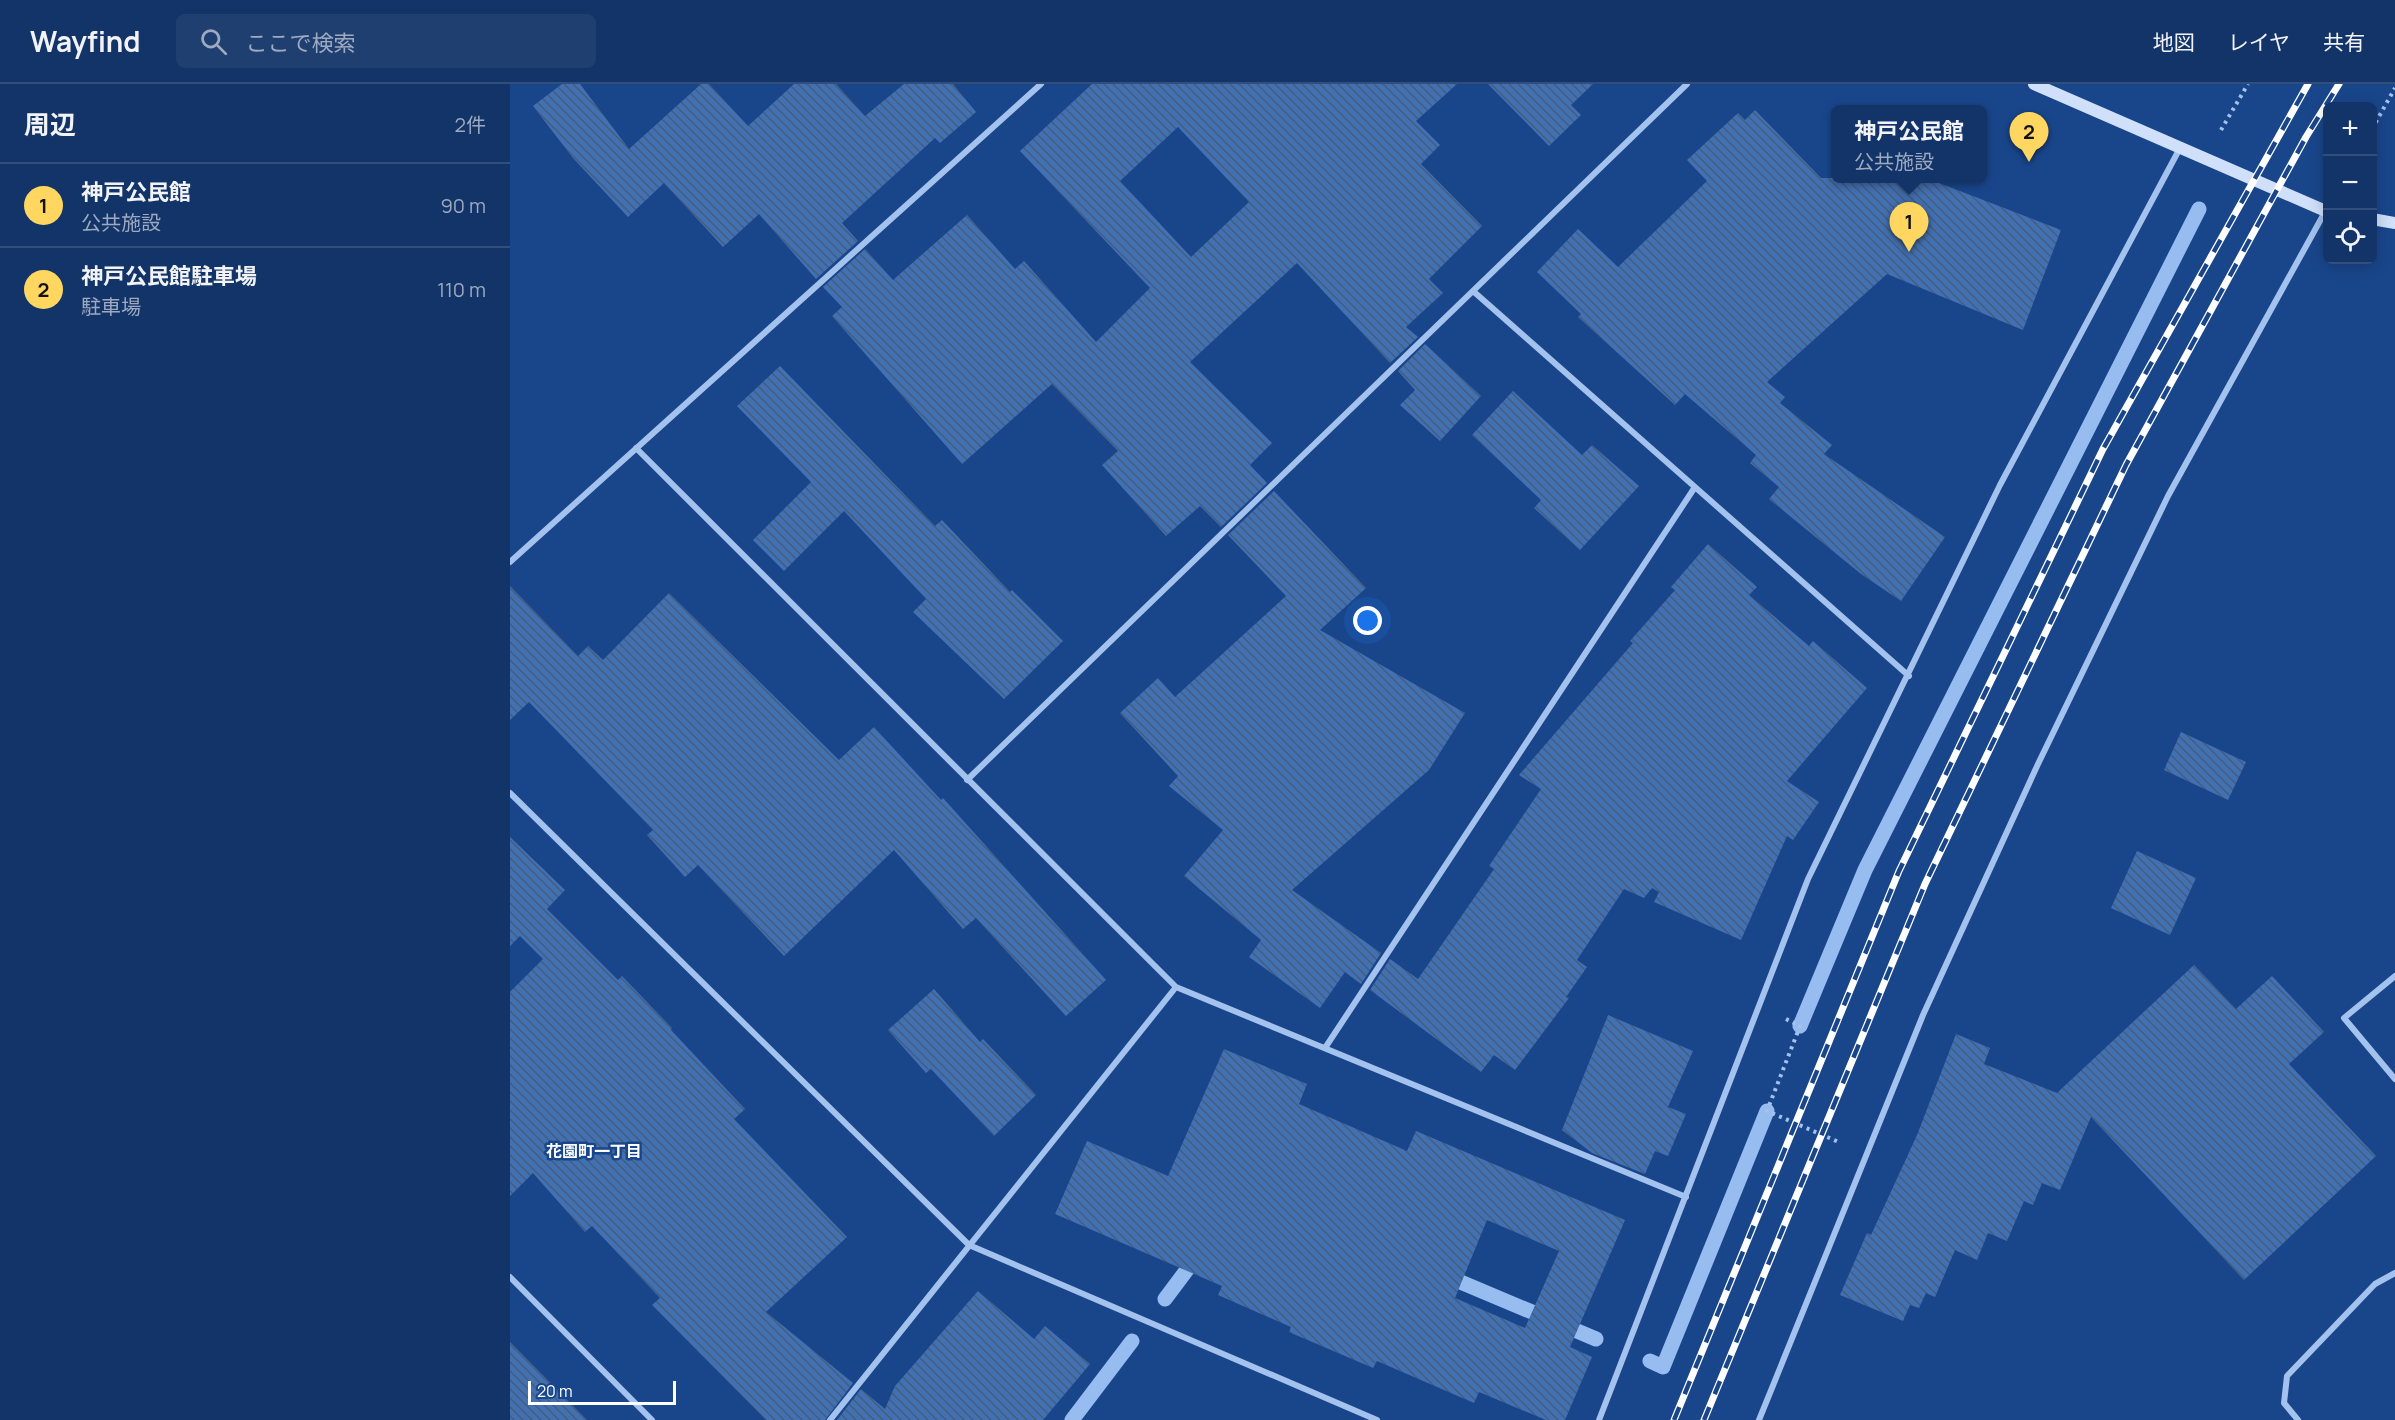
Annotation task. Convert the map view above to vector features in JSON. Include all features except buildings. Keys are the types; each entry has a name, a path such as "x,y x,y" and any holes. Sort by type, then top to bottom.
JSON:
{"street":[{"path":"510,562 1041,84"},
{"path":"967,780 1687,84"},
{"path":"2034,84 2323,208"},
{"path":"1599,1420 1808,879 1909,676 2000,485 2180,148"},
{"path":"1759,1420 1928,1004 2038,764 2163,507 2323,217"},
{"path":"2377,220 2395,223"},
{"path":"1473,291 1909,676"},
{"path":"636,448 1176,987 1686,1197"},
{"path":"1325,1047 1695,487"},
{"path":"510,793 969,1245 1377,1420"},
{"path":"2395,976 2344,1018 2395,1079"},
{"path":"830,1420 1176,987"},
{"path":"2298,1420 2284,1403 2287,1376 2375,1284 2395,1273"},
{"path":"510,1277 652,1420"}],"path":[{"path":"2218,135 2248,84"},
{"path":"2377,122 2395,88"},
{"path":"1759,1007 1800,1026 1767,1111 1866,1154"}],"waterway":[{"path":"1800,1026 1865,870 2199,209"},
{"path":"1650,1361 1663,1367 1767,1111"},
{"path":"1165,1299 1198,1255"},
{"path":"1444,1275 1596,1339"},
{"path":"1072,1420 1132,1341"}],"railway":[{"path":"1674,1420 1899,871 2103,449 2308,84"},
{"path":"1704,1420 1925,884 2126,465 2306,137 2339,84"}],"place":[{"name":"神戸公民館駐車場","path":"2029,162"},
{"name":"神戸公民館","path":"1909,252"}],"district":[{"name":"花園町一丁目","path":"594,1151"}]}
